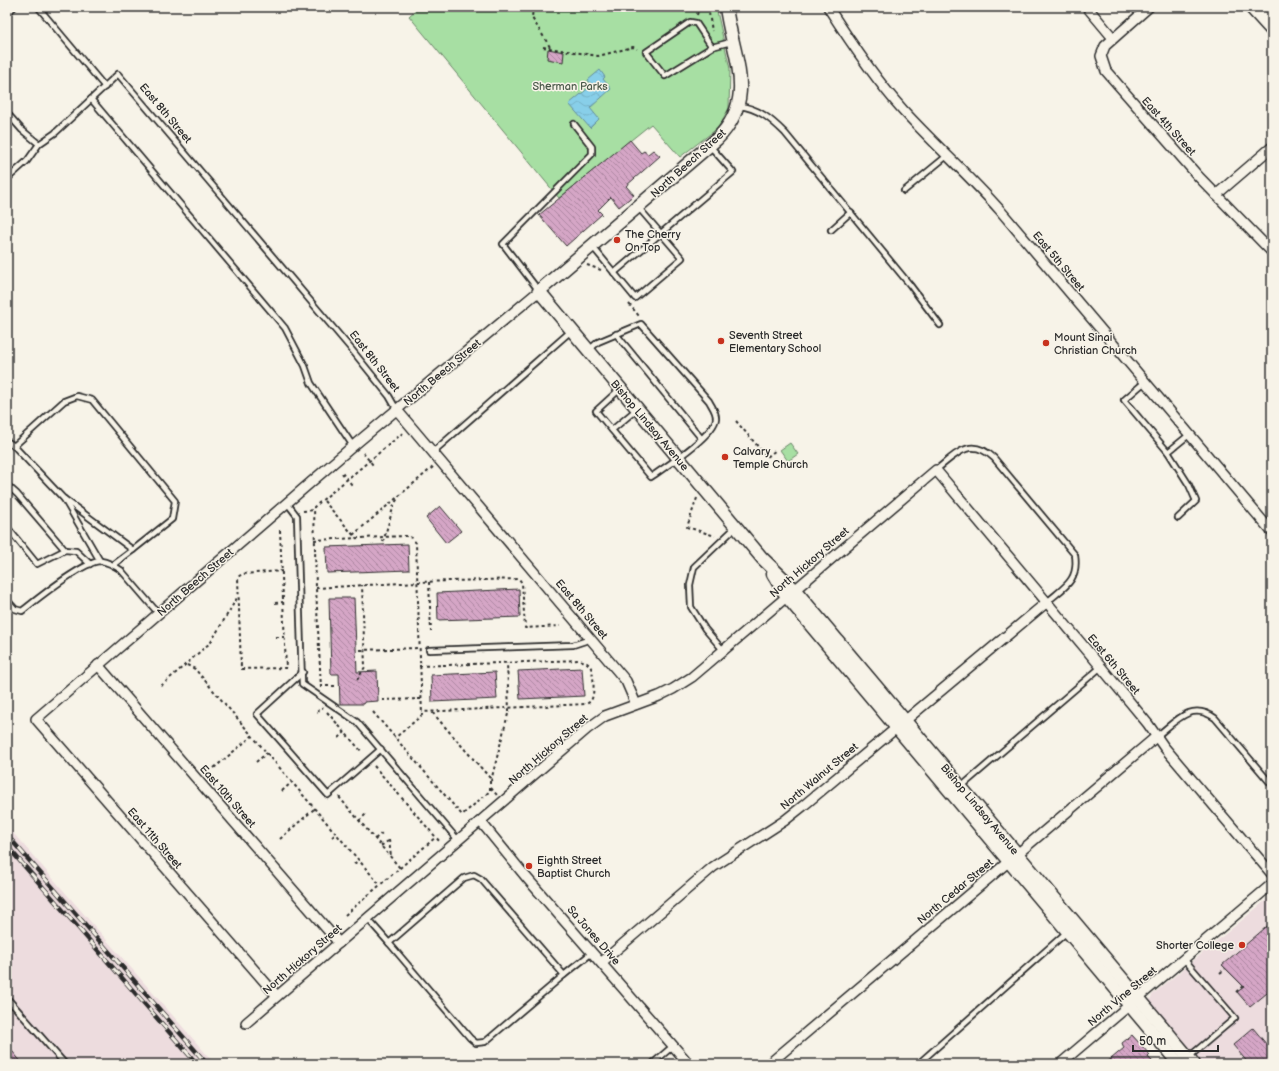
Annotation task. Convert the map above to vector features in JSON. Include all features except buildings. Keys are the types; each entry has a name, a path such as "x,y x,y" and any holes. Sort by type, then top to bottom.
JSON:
{"main road":[{"path":"1252,7 1272,29"}],"street":[{"name":"North Beech Street","path":"60,698 353,446 710,146 730,125 739,106 740,83 726,7"},
{"name":"East 5th Street","path":"828,7 866,64 903,110 999,208 1272,532"},
{"path":"1087,7 1113,38 1149,7"},
{"name":"East 4th Street","path":"1113,38 1105,46 1101,56 1106,71 1150,124 1216,195 1272,252"},
{"path":"1216,195 1272,147"},
{"name":"Bishop Lindsay Avenue","path":"539,291 678,459 1187,1062"},
{"name":"East 8th Street","path":"397,410 626,681 636,704"},
{"name":"North Hickory Street","path":"246,1023 458,840 481,822 587,729 605,716 673,689 692,677 936,470"},
{"name":"East 6th Street","path":"936,470 1272,874"},
{"name":"North Walnut Street","path":"602,962 714,867 789,817 1047,602"},
{"name":"East 10th Street","path":"98,665 339,943"},
{"name":"East 11th Street","path":"60,698 36,719 277,996"},
{"name":"Bishop Lindsay Avenue","path":"901,724 961,787 1068,931 1134,1001"},
{"name":"North Cedar Street","path":"769,1064 1157,736"},
{"name":"Sa Jones Drive","path":"481,822 526,877 602,962 689,1064"},
{"name":"North Vine Street","path":"1060,1064 1272,884"}],"lane":[{"path":"7,14 14,7"},
{"path":"7,179 27,161 39,144 55,133 105,87 38,7"},
{"path":"712,47 696,23 690,22 646,52 665,76 712,47 733,41"},
{"name":"East 8th Street","path":"105,87 118,74 352,350 389,396 397,410"},
{"path":"91,99 285,328 305,366 311,383 353,446"},
{"path":"739,106 748,107 764,114 774,122 851,212 940,325"},
{"path":"7,113 22,130 39,144"},
{"path":"539,291 503,244 592,154 592,146 574,124"},
{"path":"614,273 732,172 710,146"},
{"path":"904,191 948,155"},
{"path":"592,246 635,298 682,258 638,207"},
{"path":"832,230 851,212"},
{"path":"588,351 598,342 641,324 709,401 715,412 716,419 714,425 678,459 651,477 596,411 620,389"},
{"path":"432,452 571,331"},
{"path":"616,334 701,438"},
{"path":"1146,381 1124,400 1168,452 1189,485 1196,501 1178,518"},
{"path":"14,446 64,401 78,396 92,400 175,501 172,519 113,564"},
{"path":"612,430 637,409"},
{"path":"1168,452 1190,434"},
{"path":"7,441 14,446 63,498 133,550"},
{"path":"936,470 964,448 979,448 988,452 994,458 1075,555 1076,568 1072,579 1047,602"},
{"path":"7,485 17,494 65,550"},
{"path":"63,498 100,561"},
{"path":"287,503 297,516 303,672 302,684 357,722 458,840"},
{"path":"7,527 37,564 65,550 76,551 90,564"},
{"path":"724,650 705,629 691,607 690,585 694,567 736,527"},
{"path":"7,600 15,609 22,611 84,566 100,561 113,564 121,570 158,613"},
{"path":"429,650 573,645 591,639"},
{"path":"961,787 1101,667"},
{"path":"303,672 257,714 328,795 380,749"},
{"path":"1157,736 1187,712 1195,711 1208,713 1215,718 1272,785"},
{"path":"388,943 464,878 474,875 481,879 564,975"},
{"path":"367,918 470,1038 476,1042 484,1042 593,952"},
{"path":"918,1064 1068,931"},
{"path":"1184,959 1235,1018 1187,1062"},
{"path":"7,998 65,1064"},
{"path":"652,1064 673,1046"}],"path":[{"path":"533,7 532,18 550,47"},
{"path":"696,16 699,7"},
{"path":"708,7 712,34"},
{"path":"543,47 598,56 633,47 636,49"},
{"path":"587,266 601,270"},
{"path":"625,299 639,316"},
{"path":"736,421 767,457 776,450"},
{"path":"322,693 316,588 314,507 324,501 411,426"},
{"path":"363,453 373,465"},
{"path":"353,535 432,467 441,463"},
{"path":"342,473 352,485"},
{"path":"383,542 383,537 394,505 401,494"},
{"path":"698,497 687,527 715,537"},
{"path":"324,501 356,538"},
{"path":"303,511 314,510"},
{"path":"280,530 282,571 283,602 285,637 286,668 241,669 237,581 242,574 282,571"},
{"path":"314,540 406,536 412,538 416,543 419,666 422,715 395,738"},
{"path":"316,588 418,582 519,579 522,584 525,628 560,626"},
{"path":"429,582 431,631"},
{"path":"357,680 365,667 362,585"},
{"path":"161,686 211,642 238,597"},
{"path":"275,603 283,602"},
{"path":"276,637 285,637"},
{"path":"360,650 419,648"},
{"path":"419,666 579,660 591,666 594,695 586,704 422,712"},
{"path":"373,712 462,815 490,791 509,708 507,663"},
{"path":"186,665 195,669 380,885"},
{"path":"316,686 337,686"},
{"path":"382,700 421,698"},
{"path":"317,712 323,707 362,752"},
{"path":"431,711 490,778 491,782"},
{"path":"339,725 343,722"},
{"path":"339,738 345,732"},
{"path":"214,768 252,736"},
{"path":"256,762 266,753"},
{"path":"374,766 442,845"},
{"path":"282,791 292,782"},
{"path":"339,797 400,868"},
{"path":"280,838 314,809"},
{"path":"359,821 366,814"},
{"path":"375,839 382,833"},
{"path":"332,837 336,834"},
{"path":"345,916 436,837"},
{"path":"381,846 388,840 391,857"},
{"path":"354,864 359,860"},
{"path":"1220,973 1226,969"},
{"path":"1236,992 1243,986"}],"shaded area":[{"path":"7,826 215,1064 7,1064"},
{"name":"Shorter College","path":"1272,895 1272,1064 1199,1064 1148,1004 1152,995"}],"green space":[{"name":"Sherman Parks","path":"419,7 716,7 730,69 729,108 718,128 680,157 651,124 559,198 409,16"},
{"path":"790,443 798,454 788,461 780,450"}],"water":[{"path":"600,70 605,77 603,79 611,89 590,108 599,119 590,128 569,104 592,85 588,80"}],"railway":[{"path":"7,835 207,1064"},
{"path":"7,846 197,1064"}],"place":[{"name":"The Cherry On Top","path":"617,240"},
{"name":"Seventh Street Elementary School","path":"721,341"},
{"name":"Mount Sinai Christian Church","path":"1046,343"},
{"name":"Calvary Temple Church","path":"725,457"},
{"name":"Eighth Street Baptist Church","path":"529,866"},
{"name":"Shorter College","path":"1242,945"}]}
